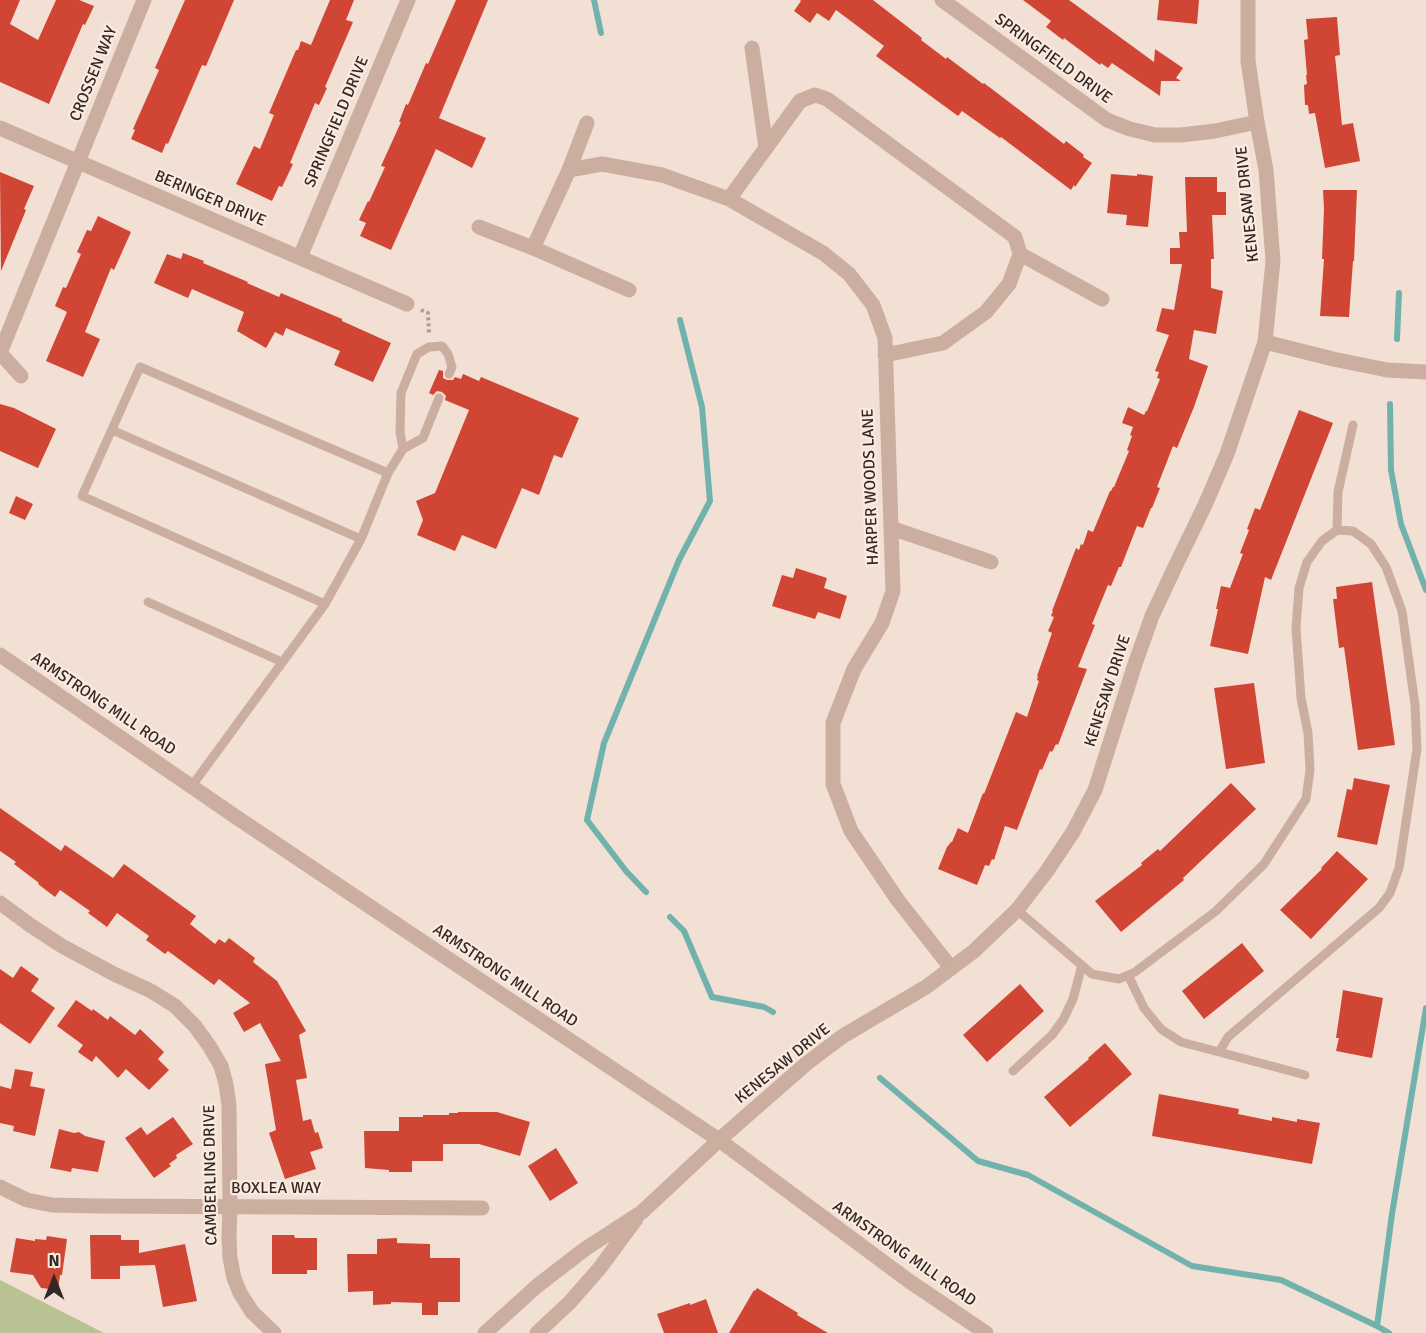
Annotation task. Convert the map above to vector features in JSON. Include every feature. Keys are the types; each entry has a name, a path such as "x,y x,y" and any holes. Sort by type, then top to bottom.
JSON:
{"street":[{"name":"CROSSEN WAY","path":"0,353 144,0"},
{"name":"SPRINGFIELD DRIVE","path":"300,257 408,0"},
{"name":"SPRINGFIELD DRIVE","path":"942,0 1107,120 1130,129 1155,135 1181,135 1257,122"},
{"name":"KENESAW DRIVE","path":"537,1333 570,1302 599,1269 642,1212 719,1140 807,1063 843,1036 926,987 974,951 1017,910 1073,832 1095,790 1152,616 1227,454 1265,342 1273,261 1266,170 1248,60 1248,0"},
{"path":"752,48 766,147"},
{"path":"729,200 800,101 815,95 827,99 1015,237 1020,254 1009,284 986,312 943,343 885,355"},
{"path":"533,248 569,170 587,123"},
{"name":"BERINGER DRIVE","path":"0,128 407,304"},
{"name":"HARPER WOODS LANE","path":"569,170 602,165 662,175 729,200 823,253 849,274 873,305 885,338 892,591 882,623 854,669 833,723 833,784 850,831 897,899 951,968"},
{"path":"479,227 629,290"},
{"path":"1020,254 1102,299"},
{"path":"1265,342 1387,370 1426,372"},
{"path":"0,353 21,376"},
{"path":"891,528 991,562"},
{"name":"ARMSTRONG MILL ROAD","path":"0,655 191,787 719,1140 909,1281 986,1333"},
{"name":"CAMBERLING DRIVE","path":"0,903 62,946 151,991 174,1006 195,1026 210,1047 221,1066 229,1106 229,1237 234,1278 252,1312 274,1333"},
{"name":"BOXLEA WAY","path":"0,1187 27,1200 52,1205 482,1208"},
{"name":"KENESAW DRIVE","path":"485,1333 537,1286 585,1248 642,1212"}],"lane":[{"path":"403,449 400,432 401,393 417,354 429,347 442,346 448,354 452,367 449,374"},
{"path":"325,604 82,496 140,367 388,473"},
{"path":"191,787 325,604 361,539 388,473 403,449 423,438 440,398"},
{"path":"1338,531 1338,492 1353,425"},
{"path":"112,430 361,539"},
{"path":"1017,910 1092,974 1119,979 1135,972 1216,911 1263,864 1306,799 1310,770 1308,733 1301,698 1296,628 1299,588 1307,562 1322,541 1338,531 1353,531 1371,544 1386,567 1402,611 1415,705 1417,749 1399,868 1390,893 1379,908 1228,1037 1219,1052"},
{"path":"148,602 282,662"},
{"path":"1012,1071 1052,1035 1063,1020 1073,999 1082,965"},
{"path":"1128,975 1144,1008 1161,1029 1181,1042 1305,1074"}],"path":[{"path":"407,304 428,313 429,347"}],"green space":[{"path":"0,1280 104,1333 0,1333"}],"building":[{"path":"0,0 20,0 10,24 38,40 56,0 79,0 94,6 85,25 83,24 49,104 0,82"},
{"path":"185,0 234,0 206,66 202,65 162,153 131,139 135,130 133,129 159,70 155,68"},
{"path":"330,0 354,0 346,20 353,22 325,87 327,88 319,105 315,103 290,163 293,164 272,201 236,184 254,146 260,149 274,115 269,113 296,50 301,41 311,45"},
{"path":"456,0 488,0 439,118 486,138 472,168 436,149 391,250 360,236 366,223 359,220 385,167 381,166 401,122 399,122 406,104 408,105 426,63 428,64"},
{"path":"800,0 873,0 946,59 947,57 984,83 1064,144 1066,141 1092,163 1071,190 1001,137 962,111 958,116 876,56 884,46 836,10 829,21 817,13 810,23 794,11"},
{"path":"1023,0 1069,0 1154,62 1155,49 1183,68 1176,78 1181,81 1161,81 1160,96 1112,63 1108,68 1101,63 1100,65 1064,38 1063,40 1046,27 1051,21"},
{"path":"1159,0 1199,0 1197,24 1157,20"},
{"path":"1337,17 1340,55 1335,56 1342,125 1353,123 1360,161 1325,168 1315,113 1309,114 1308,105 1305,105 1304,85 1307,84 1307,75 1304,40 1308,39 1306,19"},
{"path":"0,172 34,186 1,271"},
{"path":"1111,174 1153,176 1148,227 1126,225 1127,215 1107,213"},
{"path":"1185,177 1217,177 1217,192 1226,192 1226,215 1212,215 1214,259 1211,259 1211,288 1223,291 1216,334 1194,330 1189,359 1208,366 1177,448 1173,446 1157,487 1160,488 1152,508 1143,528 1137,526 1121,567 1111,586 1108,585 1092,624 1095,625 1078,667 1087,669 1058,745 1056,744 1052,752 1050,751 1042,770 1040,769 1017,830 1005,826 994,860 992,859 989,866 985,865 977,885 938,869 958,828 968,833 1016,712 1027,717 1039,681 1037,676 1052,633 1048,631 1054,617 1051,616 1052,611 1076,548 1079,550 1081,544 1083,545 1088,530 1093,532 1129,451 1127,450 1133,427 1122,423 1128,407 1144,415 1160,379 1157,378 1159,372 1155,371 1169,335 1156,331 1162,308 1174,310 1182,264 1170,264 1170,248 1180,248 1179,232 1187,232"},
{"path":"1323,190 1357,190 1349,317 1320,316 1324,259 1322,259"},
{"path":"98,216 131,232 114,270 111,268 85,332 100,339 83,377 46,361 67,312 55,306 81,254 77,252 87,230 91,231"},
{"path":"183,253 279,297 281,293 342,319 391,343 373,382 334,365 340,351 286,328 283,336 275,332 266,348 237,331 244,312 192,289 188,298 154,283 167,254 181,259"},
{"path":"439,370 443,371 443,378 447,380 453,380 455,377 461,379 463,374 479,381 481,377 579,418 562,458 554,455 539,495 522,488 496,549 462,535 455,551 417,535 423,520 416,501 435,493 469,410 445,400 446,396 442,392 437,391 433,395 429,393"},
{"path":"0,404 14,408 56,429 38,468 0,451"},
{"path":"1299,410 1333,423 1271,580 1265,577 1248,654 1210,646 1221,586 1230,588 1243,554 1240,553 1255,508 1260,510"},
{"path":"16,496 33,504 25,520 9,513"},
{"path":"796,568 827,578 824,588 847,596 840,619 818,612 815,619 772,606 782,575 793,578"},
{"path":"1372,582 1395,745 1358,750 1344,647 1339,648 1333,599 1337,599 1336,587"},
{"path":"1254,683 1265,763 1226,769 1214,688"},
{"path":"1354,778 1390,785 1377,845 1337,837 1347,789 1352,790"},
{"path":"1231,783 1256,809 1183,878 1184,880 1121,932 1095,901 1142,865 1141,863 1158,849 1160,851"},
{"path":"0,808 61,851 65,845 113,878 124,864 196,916 190,924 215,944 219,939 225,943 229,938 255,958 253,962 277,981 306,1031 299,1035 307,1078 296,1080 303,1121 311,1119 323,1148 310,1152 316,1169 285,1179 269,1133 276,1130 265,1064 281,1061 260,1023 244,1032 233,1013 250,1003 219,979 214,985 168,951 165,954 146,940 149,936 117,913 107,927 88,913 90,911 60,890 55,897 38,884 14,864 16,862 0,851"},
{"path":"1337,851 1368,879 1311,939 1280,910"},
{"path":"1242,943 1264,971 1204,1019 1182,991"},
{"path":"21,966 39,979 31,991 55,1008 30,1044 0,1023 0,969 13,978"},
{"path":"1020,984 1044,1011 987,1062 963,1035"},
{"path":"1343,990 1383,998 1372,1058 1336,1051"},
{"path":"76,1000 108,1020 110,1016 135,1035 140,1029 164,1052 158,1059 169,1070 149,1090 126,1069 118,1078 96,1056 92,1062 78,1052 83,1045 57,1026"},
{"path":"1105,1043 1132,1074 1070,1127 1044,1097"},
{"path":"15,1069 33,1072 30,1086 45,1089 35,1136 13,1131 14,1126 0,1123 0,1086 11,1089"},
{"path":"1159,1094 1239,1109 1238,1114 1272,1121 1272,1117 1297,1122 1297,1119 1320,1123 1312,1164 1152,1136"},
{"path":"497,1112 530,1122 520,1156 479,1144 443,1144 443,1161 412,1161 412,1172 389,1172 389,1170 365,1168 364,1131 399,1131 399,1117 449,1115 449,1113"},
{"path":"173,1117 193,1144 176,1155 177,1158 169,1164 171,1166 154,1178 125,1138 141,1127 147,1135"},
{"path":"59,1129 79,1132 85,1136 105,1141 98,1172 72,1168 71,1172 50,1168"},
{"path":"556,1148 578,1183 550,1201 528,1166"},
{"path":"90,1235 121,1235 121,1240 139,1240 139,1253 185,1244 197,1301 163,1307 155,1265 120,1266 120,1279 91,1279"},
{"path":"272,1235 317,1238 317,1270 307,1270 307,1274 272,1274"},
{"path":"47,1236 67,1239 58,1290 41,1288 33,1275 10,1272 16,1238 35,1241 35,1239 46,1240"},
{"path":"397,1238 397,1243 430,1244 430,1258 460,1258 460,1302 438,1302 438,1315 422,1315 422,1303 391,1302 391,1304 373,1305 373,1291 348,1292 347,1254 377,1254 377,1239"},
{"path":"757,1288 798,1313 797,1315 828,1333 729,1333"},
{"path":"706,1299 718,1333 664,1333 657,1314"}],"waterway":[{"path":"594,0 601,33"},
{"path":"1397,339 1399,293"},
{"path":"646,892 626,871 587,820 604,743 679,560 710,501 702,407 680,320"},
{"path":"1390,404 1391,470 1401,524 1426,590"},
{"path":"670,917 684,931 712,997 764,1007 773,1012"},
{"path":"1389,1333 1377,1326 1392,1214 1426,1008"},
{"path":"880,1078 978,1161 1028,1175 1192,1266 1281,1280 1377,1326"}]}
